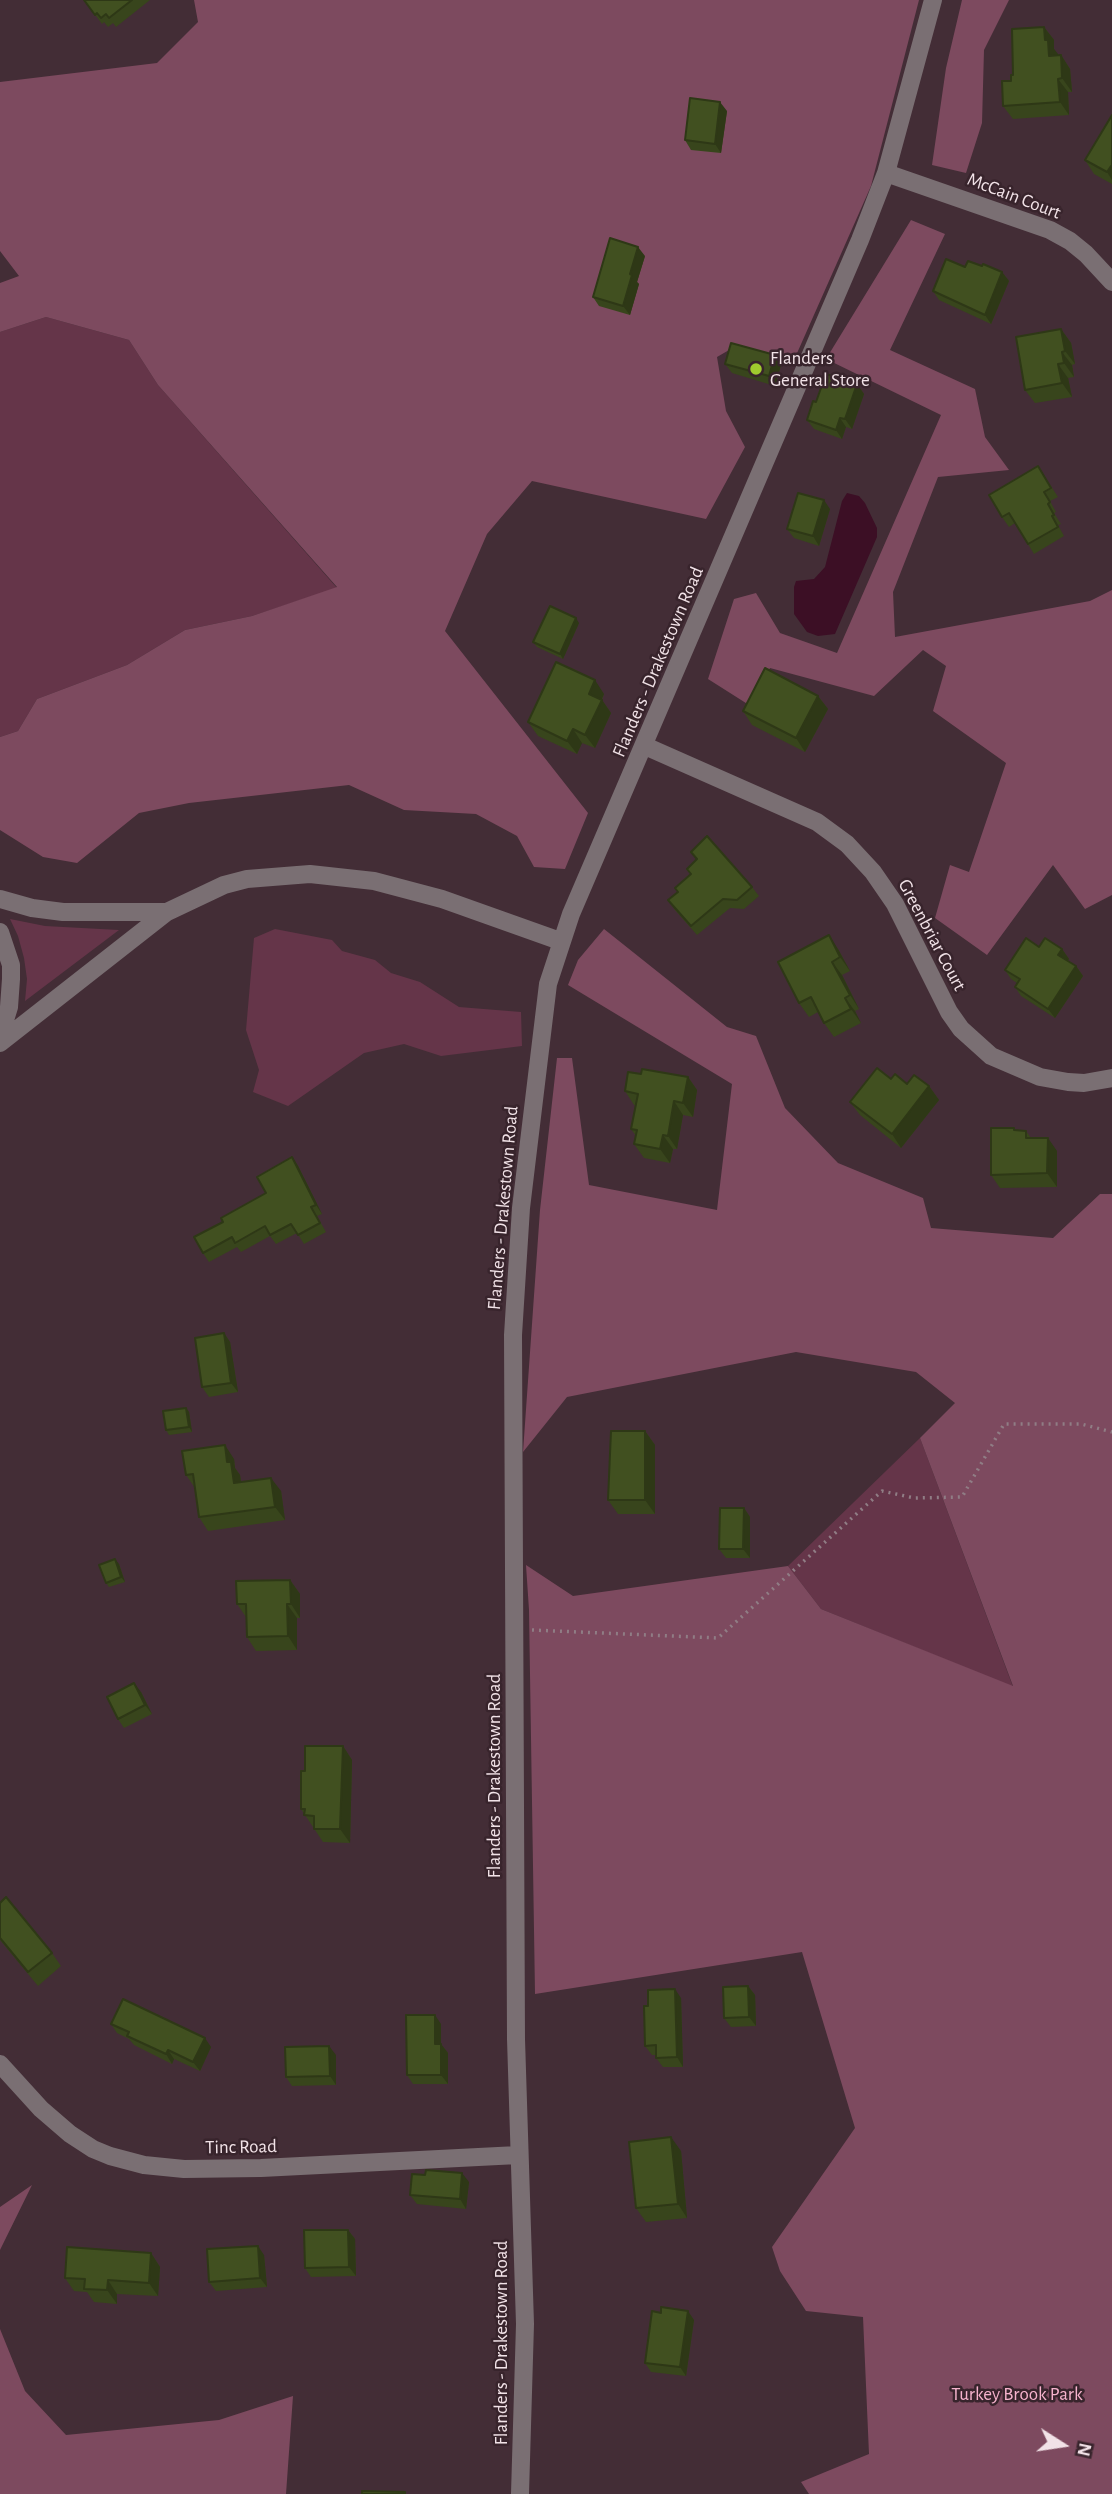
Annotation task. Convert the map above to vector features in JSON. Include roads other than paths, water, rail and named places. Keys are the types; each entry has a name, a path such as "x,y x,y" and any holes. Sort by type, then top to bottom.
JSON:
{"street":[{"name":"Flanders - Drakestown Road","path":"520,2494 525,2324 519,2155 513,1335 516,1262 543,1014 560,941 860,240 886,173 933,0"},
{"name":"McCain Court","path":"886,173 1050,230 1086,254 1112,282"},
{"name":"Greenbriar Court","path":"645,746 817,822 847,844 873,872 895,904 949,1012 961,1029 991,1056 1050,1079 1084,1083 1112,1078"},
{"path":"0,1043 167,912 224,885 247,879 310,874 374,881 419,892 560,941"},
{"path":"0,899 32,908 63,912 167,912"},
{"path":"0,932 11,965 9,1007 0,1035"},
{"name":"Tinc Road","path":"0,2064 41,2109 70,2134 101,2153 144,2165 184,2169 261,2168 519,2155"}],"place":[{"name":"Flanders General Store","path":"756,369"}],"park label":[{"name":"Turkey Brook Park","path":"1017,2394"}]}
